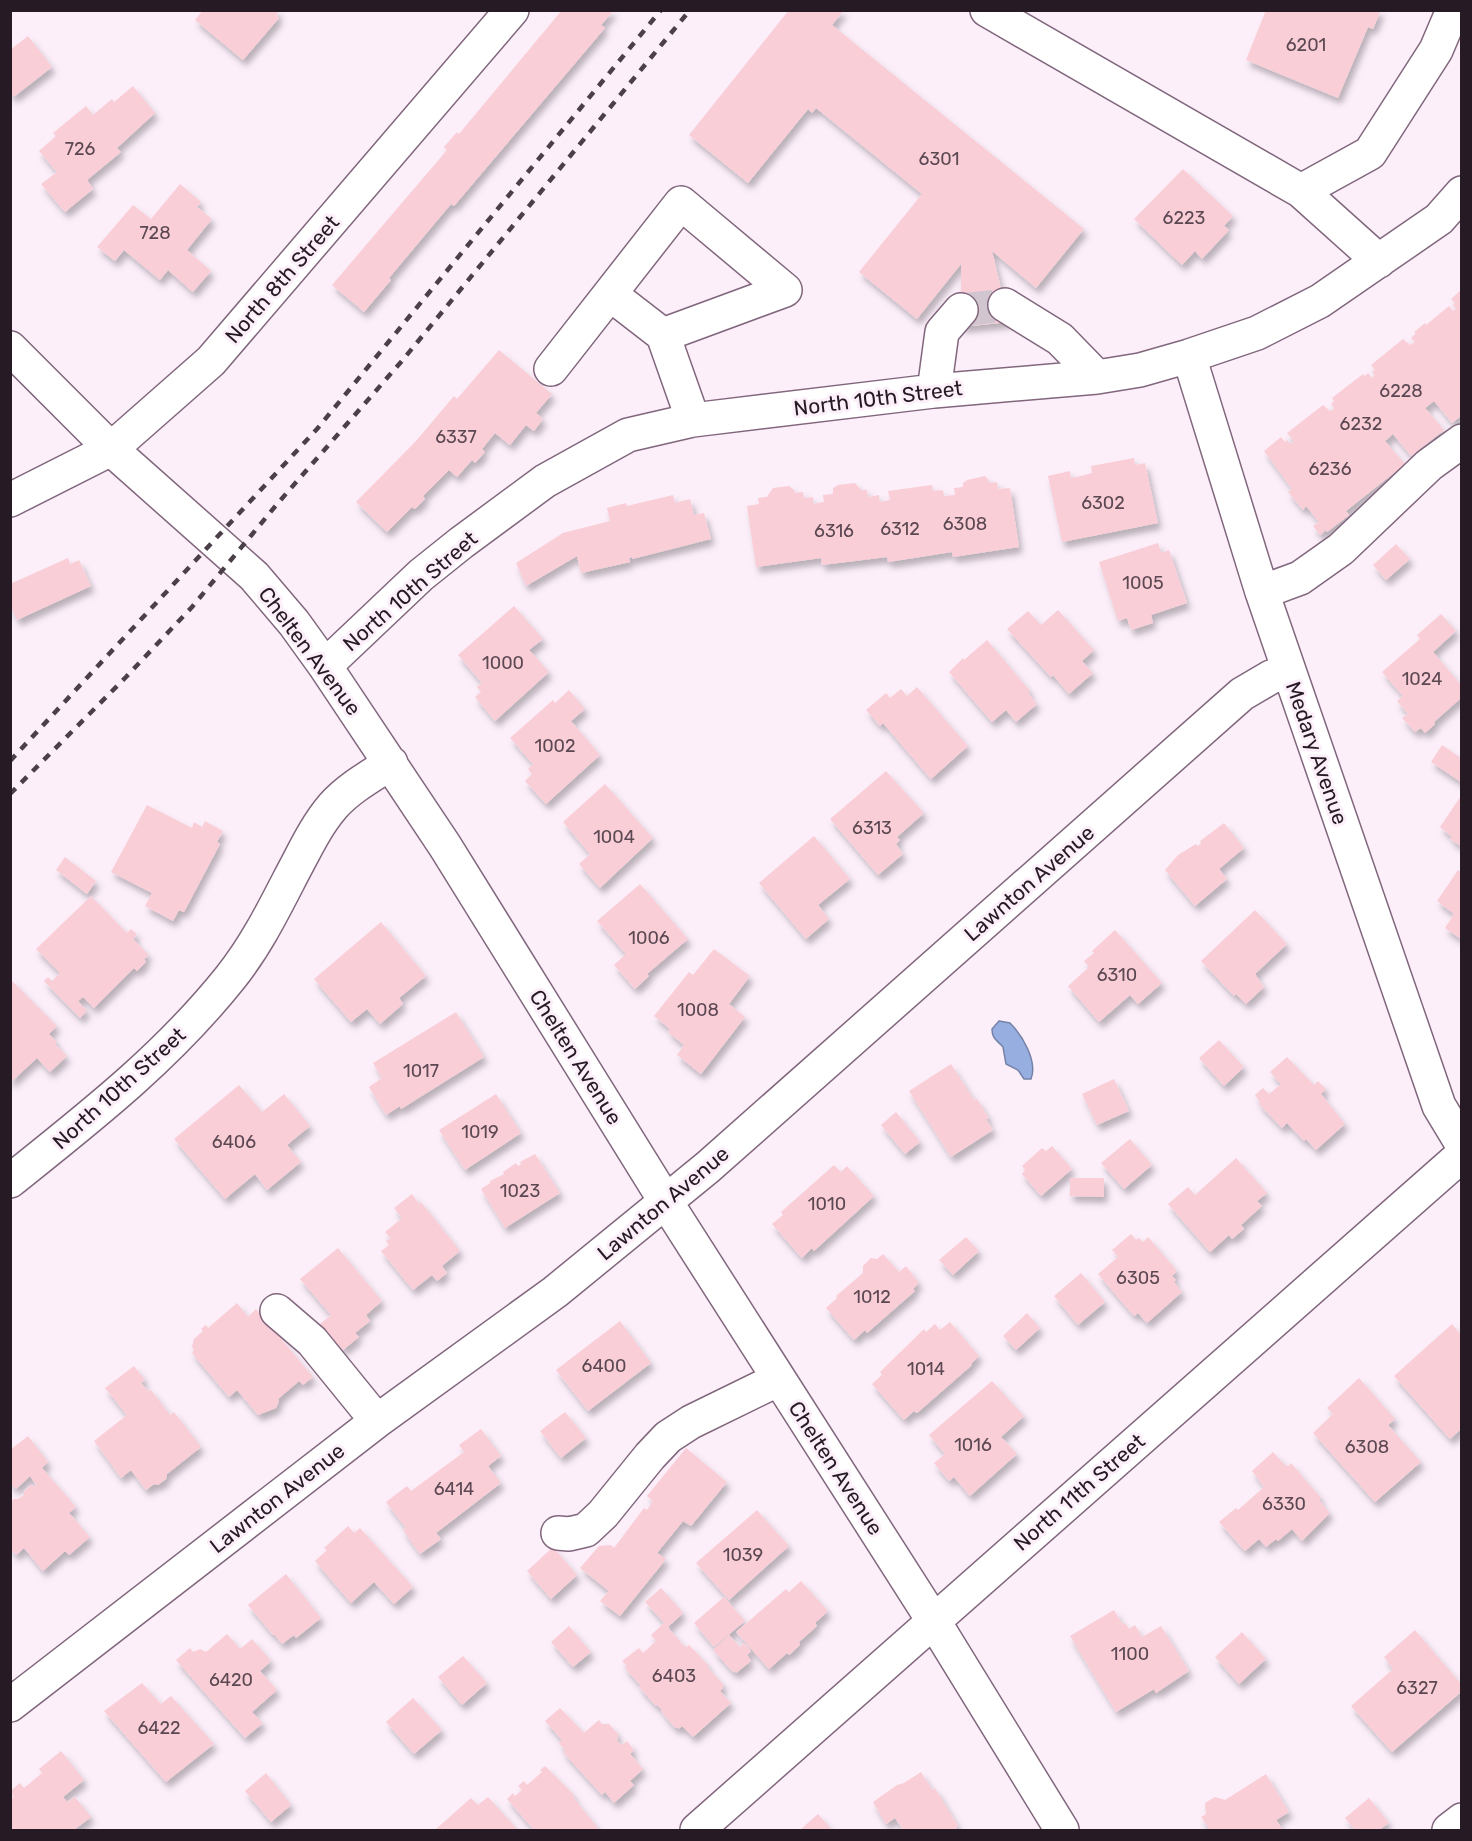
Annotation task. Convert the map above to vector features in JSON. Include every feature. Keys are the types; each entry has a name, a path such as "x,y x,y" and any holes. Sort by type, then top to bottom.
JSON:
{"street":[{"name":"North 8th Street","path":"10,500 111,448 211,362 512,10"},
{"path":"987,10 1301,191 1379,261"},
{"path":"1301,191 1370,153 1436,50 1454,10"},
{"name":"North 10th Street","path":"325,666 421,575 545,481 628,435 693,420 934,391 1097,377 1140,370 1189,356 1257,333 1320,301 1438,219 1461,193"},
{"path":"551,369 681,203 784,290 663,335"},
{"path":"610,294 663,335 693,420"},
{"path":"1005,305 1060,339 1097,377"},
{"path":"934,391 942,332 961,310"},
{"name":"Chelten Avenue","path":"10,348 111,448 254,576 294,623 325,666 391,763 666,1202 933,1620 1062,1830"},
{"name":"Medary Avenue","path":"1189,356 1288,671 1439,1106 1461,1144"},
{"path":"1262,592 1300,578 1341,549 1429,465 1461,441"},
{"name":"Lawnton Avenue","path":"10,1705 377,1421 555,1292 666,1202 1242,694 1271,677 1288,671"},
{"name":"North 10th Street","path":"10,1181 123,1090 185,1031 232,976 268,921 317,826 334,804 357,784 391,763"},
{"name":"North 11th Street","path":"698,1830 1461,1155"},
{"path":"277,1311 312,1341 377,1421"},
{"path":"558,1533 569,1534 586,1530 603,1514 668,1437 691,1422 779,1379"},
{"path":"1449,1830 1461,1820"}],"water":[{"path":"999,1021 1010,1023 1024,1041 1031,1057 1033,1072 1031,1079 1024,1079 1018,1070 1006,1064 1003,1047 992,1032"}],"building":[{"path":"203,10 280,10 276,15 279,18 243,60 195,20"},
{"path":"562,10 614,10 601,25 605,28 454,206 451,204 389,278 391,280 364,312 332,285 447,150 444,147 457,132 459,134"},
{"path":"789,10 844,10 832,25 1084,229 1036,288 992,251 1009,322 961,327 961,264 917,319 859,272 922,194 816,108 812,113 808,109 748,183 689,135"},
{"path":"1266,10 1381,10 1373,29 1368,27 1338,98 1246,60"},
{"path":"28,36 52,67 15,96 10,96 10,50"},
{"path":"133,86 155,113 117,148 121,152 87,180 93,189 65,212 41,184 57,172 39,151 56,136 53,133 86,106 93,115 112,99 114,102"},
{"path":"1183,169 1233,216 1224,226 1229,230 1202,259 1195,251 1182,265 1134,219"},
{"path":"180,184 201,202 197,207 212,219 187,250 211,271 193,292 168,270 160,280 124,250 115,261 97,247 133,205 151,219"},
{"path":"1461,290 1461,416 1452,423 1434,401 1425,408 1444,430 1411,456 1393,434 1385,441 1405,464 1346,511 1349,515 1320,535 1313,526 1319,522 1306,506 1303,510 1288,492 1292,489 1264,451 1281,437 1285,442 1287,440 1291,444 1294,441 1287,433 1323,405 1330,411 1333,410 1332,398 1363,374 1365,376 1368,373 1372,378 1375,375 1372,372 1375,370 1371,365 1403,339 1410,345 1415,342 1411,338 1416,333 1414,332 1449,306 1453,311 1456,309 1451,299"},
{"path":"499,350 552,394 536,413 543,419 534,431 526,425 510,445 495,433 482,449 485,452 475,463 472,460 457,477 449,470 423,496 425,499 415,509 412,507 387,532 356,502 416,441 454,396 457,399"},
{"path":"1134,458 1135,465 1145,463 1158,523 1062,542 1048,476 1070,471 1071,478 1081,476 1092,473 1091,466"},
{"path":"985,476 989,483 997,482 998,489 1010,488 1019,547 953,557 952,552 888,562 887,557 822,565 821,558 756,567 747,506 759,504 758,498 767,497 773,488 789,486 794,493 803,492 804,498 813,497 813,504 824,502 823,495 833,494 833,488 838,485 855,483 861,490 867,490 868,497 879,495 880,502 890,500 888,491 932,485 933,491 943,490 944,496 955,495 954,488 963,487 963,483 967,480"},
{"path":"673,495 675,503 690,499 694,515 704,513 711,539 632,559 632,557 629,558 630,562 581,573 577,556 526,586 516,563 563,533 610,521 607,508 626,503 627,506"},
{"path":"1158,543 1161,553 1169,550 1187,603 1151,615 1153,623 1131,630 1127,618 1118,621 1099,562"},
{"path":"1396,544 1410,559 1386,580 1373,565"},
{"path":"68,558 70,564 79,560 91,586 17,620 10,605 10,584"},
{"path":"514,606 543,639 529,650 549,672 495,721 475,697 481,692 477,687 482,683 458,655"},
{"path":"1058,610 1094,650 1082,661 1093,673 1069,694 1007,629 1028,611 1041,625"},
{"path":"1441,614 1456,631 1433,652 1461,685 1461,698 1425,733 1421,728 1415,732 1402,718 1408,714 1397,701 1403,696 1382,672 1420,639 1417,635"},
{"path":"987,640 1030,691 1028,693 1037,704 1016,722 1006,710 992,722 949,672"},
{"path":"917,687 968,746 931,779 883,723 880,726 866,710 886,693 890,698 901,689 907,696"},
{"path":"569,690 585,709 571,721 600,755 546,804 525,781 532,774 528,769 533,764 510,738 553,700 555,703"},
{"path":"1442,745 1461,758 1461,782 1431,762"},
{"path":"886,771 924,813 897,837 900,840 896,844 903,854 878,875 830,819"},
{"path":"605,784 653,838 600,888 579,864 590,854 563,822"},
{"path":"1461,796 1461,846 1450,839 1452,837 1440,827"},
{"path":"147,805 192,828 194,822 202,827 205,821 223,831 217,842 220,844 184,912 179,910 173,921 145,906 152,893 111,872"},
{"path":"1224,823 1244,848 1219,869 1227,879 1195,906 1165,870 1178,855 1196,844 1198,846 1200,841"},
{"path":"814,836 850,879 818,905 829,919 806,939 759,883"},
{"path":"65,857 96,881 87,894 56,870"},
{"path":"1458,870 1461,872 1461,939 1445,928 1454,914 1437,901"},
{"path":"640,884 688,939 647,974 649,976 635,989 614,965 626,954 597,921"},
{"path":"91,896 127,933 131,929 137,934 133,939 149,955 137,971 134,968 94,1008 83,997 78,1001 87,1011 80,1018 44,981 48,977 52,981 60,973 36,949"},
{"path":"1255,910 1287,944 1255,974 1264,987 1246,1004 1236,994 1234,996 1201,961"},
{"path":"381,922 426,976 399,998 403,1004 380,1024 367,1009 351,1022 314,979"},
{"path":"1115,930 1162,983 1138,1004 1130,995 1099,1022 1068,986 1089,967 1084,961 1094,953 1092,951"},
{"path":"714,949 750,976 729,1004 745,1017 701,1074 677,1055 684,1045 654,1016 689,972 693,975"},
{"path":"10,979 57,1026 49,1034 67,1056 50,1072 37,1058 10,1083"},
{"path":"456,1012 484,1057 401,1109 400,1106 386,1115 369,1087 382,1078 373,1063"},
{"path":"1219,1040 1244,1067 1224,1086 1199,1058"},
{"path":"1287,1057 1314,1085 1318,1081 1326,1089 1321,1094 1345,1124 1316,1150 1287,1123 1282,1128 1259,1104 1255,1095 1263,1088 1269,1094 1281,1084 1270,1072"},
{"path":"951,1064 974,1100 977,1099 989,1118 986,1119 993,1130 951,1157 909,1091"},
{"path":"1114,1079 1129,1111 1097,1125 1082,1094"},
{"path":"239,1085 262,1112 284,1094 310,1126 287,1145 301,1162 267,1190 255,1174 225,1199 174,1139"},
{"path":"496,1094 521,1133 465,1170 439,1130"},
{"path":"896,1112 920,1142 905,1154 881,1125"},
{"path":"1130,1139 1152,1165 1124,1189 1101,1163"},
{"path":"1052,1146 1072,1169 1041,1196 1022,1174 1025,1170 1022,1166 1042,1148 1046,1151"},
{"path":"535,1154 560,1193 505,1228 481,1189 516,1163 518,1166 520,1162"},
{"path":"1236,1158 1267,1193 1257,1201 1262,1206 1241,1225 1244,1229 1232,1239 1229,1235 1210,1252 1168,1204 1188,1187 1195,1195"},
{"path":"834,1165 841,1172 847,1166 874,1196 814,1251 812,1248 802,1258 772,1224 783,1215 781,1212"},
{"path":"1070,1178 1104,1178 1104,1197 1070,1196"},
{"path":"412,1194 460,1251 442,1266 447,1273 437,1281 432,1275 413,1290 381,1251 389,1245 386,1241 391,1238 385,1232 402,1218 394,1208"},
{"path":"1131,1234 1136,1240 1139,1238 1143,1242 1148,1237 1177,1271 1172,1276 1182,1292 1147,1323 1138,1313 1134,1316 1098,1274 1118,1257 1112,1250"},
{"path":"966,1237 979,1251 953,1275 939,1260"},
{"path":"338,1248 382,1301 366,1315 370,1321 355,1333 359,1337 343,1350 320,1324 331,1315 300,1279"},
{"path":"883,1254 899,1272 906,1266 919,1283 913,1289 915,1291 867,1333 865,1330 854,1340 826,1308 837,1298 836,1296 863,1273 863,1266 871,1258 877,1259"},
{"path":"1081,1273 1105,1302 1078,1325 1054,1296"},
{"path":"237,1303 248,1317 256,1309 313,1377 303,1385 299,1381 278,1399 276,1408 258,1415 237,1390 229,1397 192,1353 194,1339 203,1331 201,1329 206,1325 208,1328"},
{"path":"1027,1313 1040,1328 1016,1350 1003,1336"},
{"path":"620,1321 651,1363 588,1411 556,1370"},
{"path":"950,1322 979,1356 972,1365 917,1413 914,1411 904,1420 872,1384 882,1375 880,1372 924,1329 926,1332 935,1324 940,1330"},
{"path":"1452,1324 1461,1335 1461,1429 1450,1439 1394,1376"},
{"path":"134,1366 145,1380 141,1383 148,1391 151,1390 170,1415 174,1412 201,1447 167,1474 166,1479 146,1490 131,1470 121,1478 94,1441 127,1415 105,1388"},
{"path":"1359,1378 1395,1419 1388,1425 1421,1462 1375,1502 1313,1433 1333,1414 1327,1408"},
{"path":"992,1381 1024,1416 1001,1437 1017,1454 970,1496 954,1477 949,1481 934,1463 945,1454 929,1435"},
{"path":"565,1412 586,1438 561,1458 540,1431"},
{"path":"481,1429 501,1456 488,1466 501,1483 436,1533 441,1539 420,1554 403,1530 406,1528 386,1502 407,1486 411,1491 464,1452 459,1445"},
{"path":"28,1436 48,1462 42,1468 76,1507 69,1513 90,1537 69,1555 65,1551 43,1571 24,1548 16,1555 10,1548 10,1502 24,1495 24,1491 31,1485 35,1487 36,1485 30,1476 16,1489 10,1483 10,1450"},
{"path":"686,1448 727,1482 691,1526 683,1521 657,1553 666,1559 620,1616 600,1601 609,1591 580,1568 599,1546 611,1545 614,1548 644,1508 647,1510 653,1501 647,1496"},
{"path":"1273,1452 1285,1465 1288,1466 1291,1463 1321,1498 1319,1500 1330,1513 1302,1541 1292,1529 1278,1541 1276,1539 1266,1547 1259,1539 1245,1551 1219,1522 1236,1508 1238,1510 1264,1487 1252,1471"},
{"path":"757,1510 789,1546 729,1600 696,1563"},
{"path":"348,1526 354,1533 360,1528 413,1587 394,1604 374,1582 351,1603 315,1561 327,1550 324,1548"},
{"path":"553,1547 577,1575 551,1599 527,1571"},
{"path":"286,1574 321,1618 296,1638 294,1635 282,1644 248,1605"},
{"path":"801,1581 828,1611 815,1623 817,1626 799,1642 800,1645 769,1669 736,1632 786,1589 789,1592"},
{"path":"661,1588 683,1613 668,1627 645,1602"},
{"path":"724,1597 745,1621 714,1647 694,1623"},
{"path":"1114,1610 1123,1625 1125,1623 1129,1629 1135,1625 1142,1637 1161,1626 1189,1671 1156,1693 1154,1689 1116,1712 1070,1636"},
{"path":"664,1623 684,1646 689,1645 709,1666 708,1668 724,1685 720,1691 731,1703 693,1737 682,1726 679,1729 675,1728 662,1710 639,1687 641,1686 625,1668 627,1666 622,1661 639,1648 643,1653 656,1641 651,1635"},
{"path":"569,1626 591,1652 573,1667 551,1642"},
{"path":"1415,1630 1461,1684 1461,1692 1392,1752 1351,1706 1393,1669 1384,1657"},
{"path":"1242,1632 1266,1659 1239,1684 1215,1657"},
{"path":"227,1634 240,1649 252,1639 271,1661 260,1671 277,1690 252,1712 263,1723 245,1738 176,1660 190,1648 193,1652 200,1649 206,1652"},
{"path":"729,1635 740,1647 744,1643 751,1651 747,1655 751,1661 736,1673 713,1650"},
{"path":"463,1656 487,1683 462,1705 438,1677"},
{"path":"142,1683 161,1704 171,1696 214,1744 166,1782 104,1711"},
{"path":"413,1698 442,1730 414,1754 386,1722"},
{"path":"560,1708 584,1733 599,1720 602,1724 609,1724 618,1734 617,1741 622,1745 627,1741 634,1750 630,1754 643,1769 630,1781 634,1785 614,1803 605,1792 602,1795 563,1752 565,1750 559,1743 562,1740 545,1721"},
{"path":"61,1751 84,1780 63,1797 67,1802 75,1797 91,1817 74,1830 10,1830 10,1800 14,1797 10,1791 20,1783 24,1788 42,1773 39,1769"},
{"path":"545,1766 575,1796 573,1797 598,1828 595,1830 534,1830 507,1799 513,1793 515,1796 522,1790 518,1786 524,1781 527,1785 542,1772 540,1770"},
{"path":"921,1772 932,1790 935,1788 958,1826 957,1830 903,1830 895,1818 886,1824 873,1802"},
{"path":"266,1773 291,1805 271,1822 245,1791"},
{"path":"1266,1774 1289,1812 1276,1820 1283,1830 1210,1830 1201,1817 1206,1814 1205,1803 1215,1797 1225,1800"},
{"path":"488,1797 518,1830 436,1829 471,1798 478,1805"},
{"path":"1369,1798 1389,1823 1379,1830 1355,1830 1345,1818"},
{"path":"818,1814 832,1830 800,1830"}],"tunnel":[{"path":"961,310 1005,305"}],"railway":[{"path":"10,761 317,429 661,10"},
{"path":"10,794 192,607 278,503 401,362 690,10"}]}
